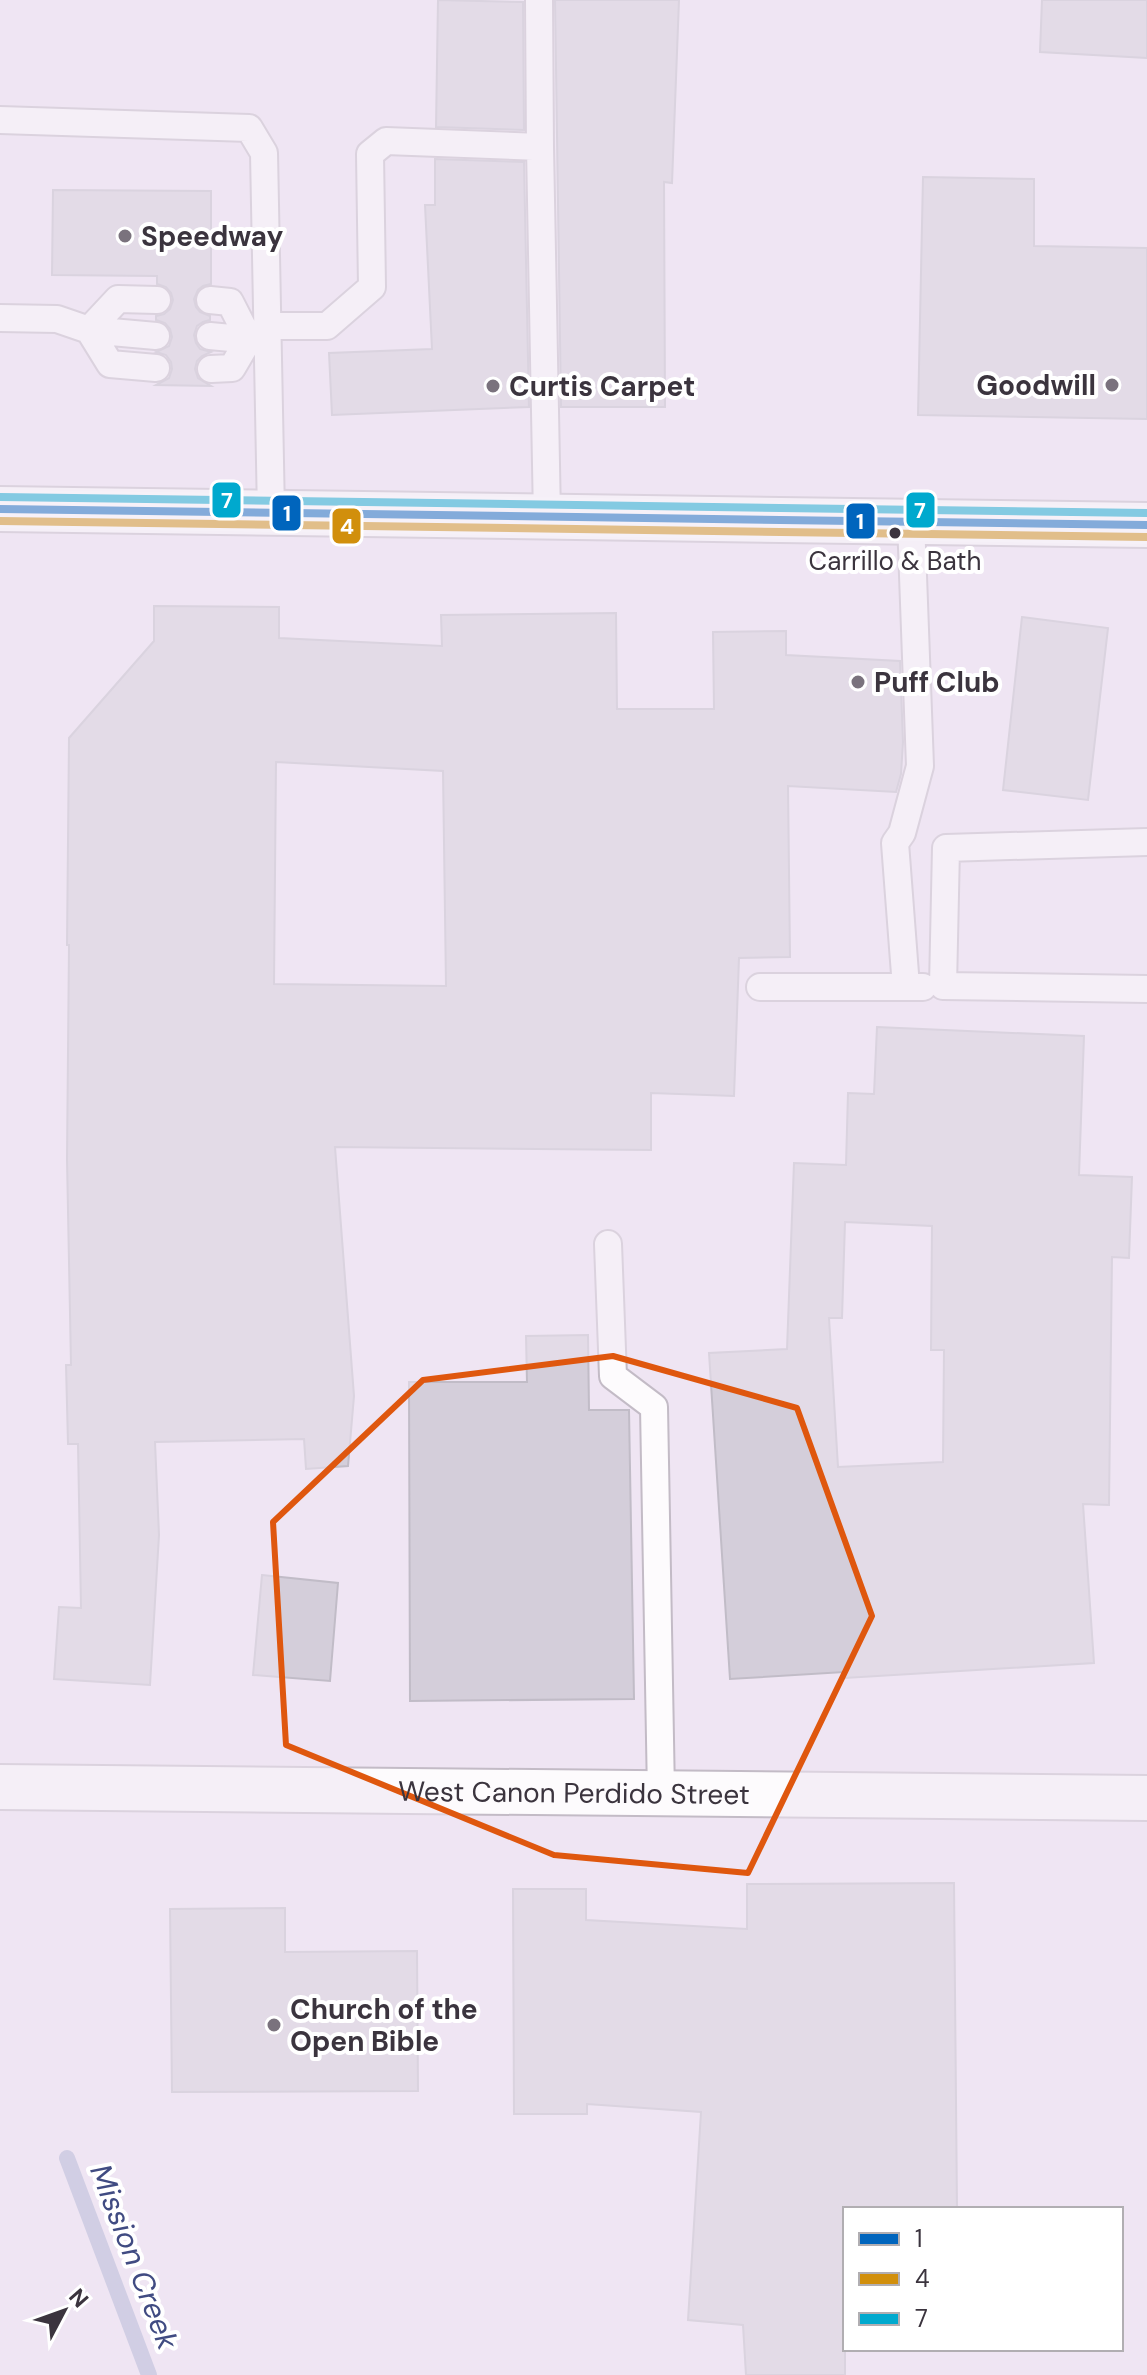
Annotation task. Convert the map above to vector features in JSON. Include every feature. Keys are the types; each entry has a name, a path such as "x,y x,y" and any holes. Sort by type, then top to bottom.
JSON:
{"main road":[{"path":"0,509 1147,525"},
{"name":"West Canon Perdido Street","path":"0,1787 1147,1798"}],"lane":[{"path":"539,0 547,517"},
{"path":"0,120 249,128 264,153 262,335 271,513"},
{"path":"210,336 262,335 327,326 372,287 370,154 386,141 540,147"},
{"path":"89,330 118,299 157,300"},
{"path":"210,300 230,302 262,335"},
{"path":"0,318 57,319 89,330 156,336"},
{"path":"89,330 110,364 156,368"},
{"path":"211,369 232,368 262,335"},
{"path":"906,987 895,843 902,833 920,766 911,521"},
{"path":"943,986 946,848 1147,842"},
{"path":"760,987 1147,989"},
{"path":"608,1244 613,1376 654,1407 661,1794"}],"highlighted area":[{"path":"613,1356 797,1408 872,1616 748,1873 554,1855 286,1745 273,1522 423,1380"}],"building":[{"path":"438,0 523,2 524,130 436,127"},
{"path":"555,0 679,0 672,183 664,182 665,407 561,407"},
{"path":"1042,0 1147,0 1147,58 1040,52"},
{"path":"435,159 524,162 529,407 332,415 329,353 432,349 425,205 435,205"},
{"path":"923,177 1034,179 1034,246 1147,248 1147,419 918,415"},
{"path":"53,190 211,191 211,284 198,290 194,299 196,307 210,316 210,320 197,326 194,335 200,349 211,352 197,361 195,369 198,378 211,386 156,385 169,378 172,369 166,355 156,352 169,346 172,337 170,329 156,320 156,316 170,309 173,300 166,287 157,284 157,276 52,275"},
{"path":"154,606 279,607 279,638 442,646 441,615 616,613 617,709 714,709 713,632 786,631 786,655 900,661 903,742 901,774 896,792 788,786 790,957 739,958 734,1096 651,1093 651,1150 335,1147 354,1396 348,1466 306,1469 304,1439 155,1442 159,1535 150,1685 54,1679 59,1607 81,1608 78,1444 68,1444 66,1365 71,1365 67,1159 69,738 154,641","holes":["276,762 443,771 446,986 274,984"]},
{"path":"1022,617 1108,628 1088,800 1003,790"},
{"path":"877,1027 1084,1036 1079,1175 1132,1177 1129,1258 1112,1257 1109,1505 1083,1504 1094,1663 845,1678 844,1672 730,1679 709,1353 787,1349 794,1163 846,1165 848,1093 874,1094","holes":["845,1222 932,1226 931,1350 944,1350 943,1462 838,1467 829,1318 842,1318"]},
{"path":"588,1335 589,1410 629,1410 634,1699 410,1701 409,1382 527,1382 526,1336"},
{"path":"262,1575 338,1583 330,1681 253,1675"},
{"path":"954,1883 957,2207 843,2207 845,2375 746,2375 743,2325 688,2320 701,2112 587,2104 587,2114 514,2114 513,1889 586,1889 586,1920 747,1929 747,1884"},
{"path":"285,1908 285,1952 417,1951 418,2091 172,2092 170,1909"}],"waterway":[{"name":"Mission Creek","path":"67,2158 149,2375"}],"transit line":[{"name":"7","path":"0,497 1147,513"},
{"name":"1","path":"0,509 1147,525"},
{"name":"4","path":"0,521 1147,537"}],"place":[{"name":"Speedway","path":"125,236"},
{"name":"Goodwill","path":"1112,385"},
{"name":"Curtis Carpet","path":"493,386"},
{"name":"Carrillo & Bath","path":"895,533"},
{"name":"Puff Club","path":"858,682"},
{"name":"Church of the Open Bible","path":"274,2025"}]}
